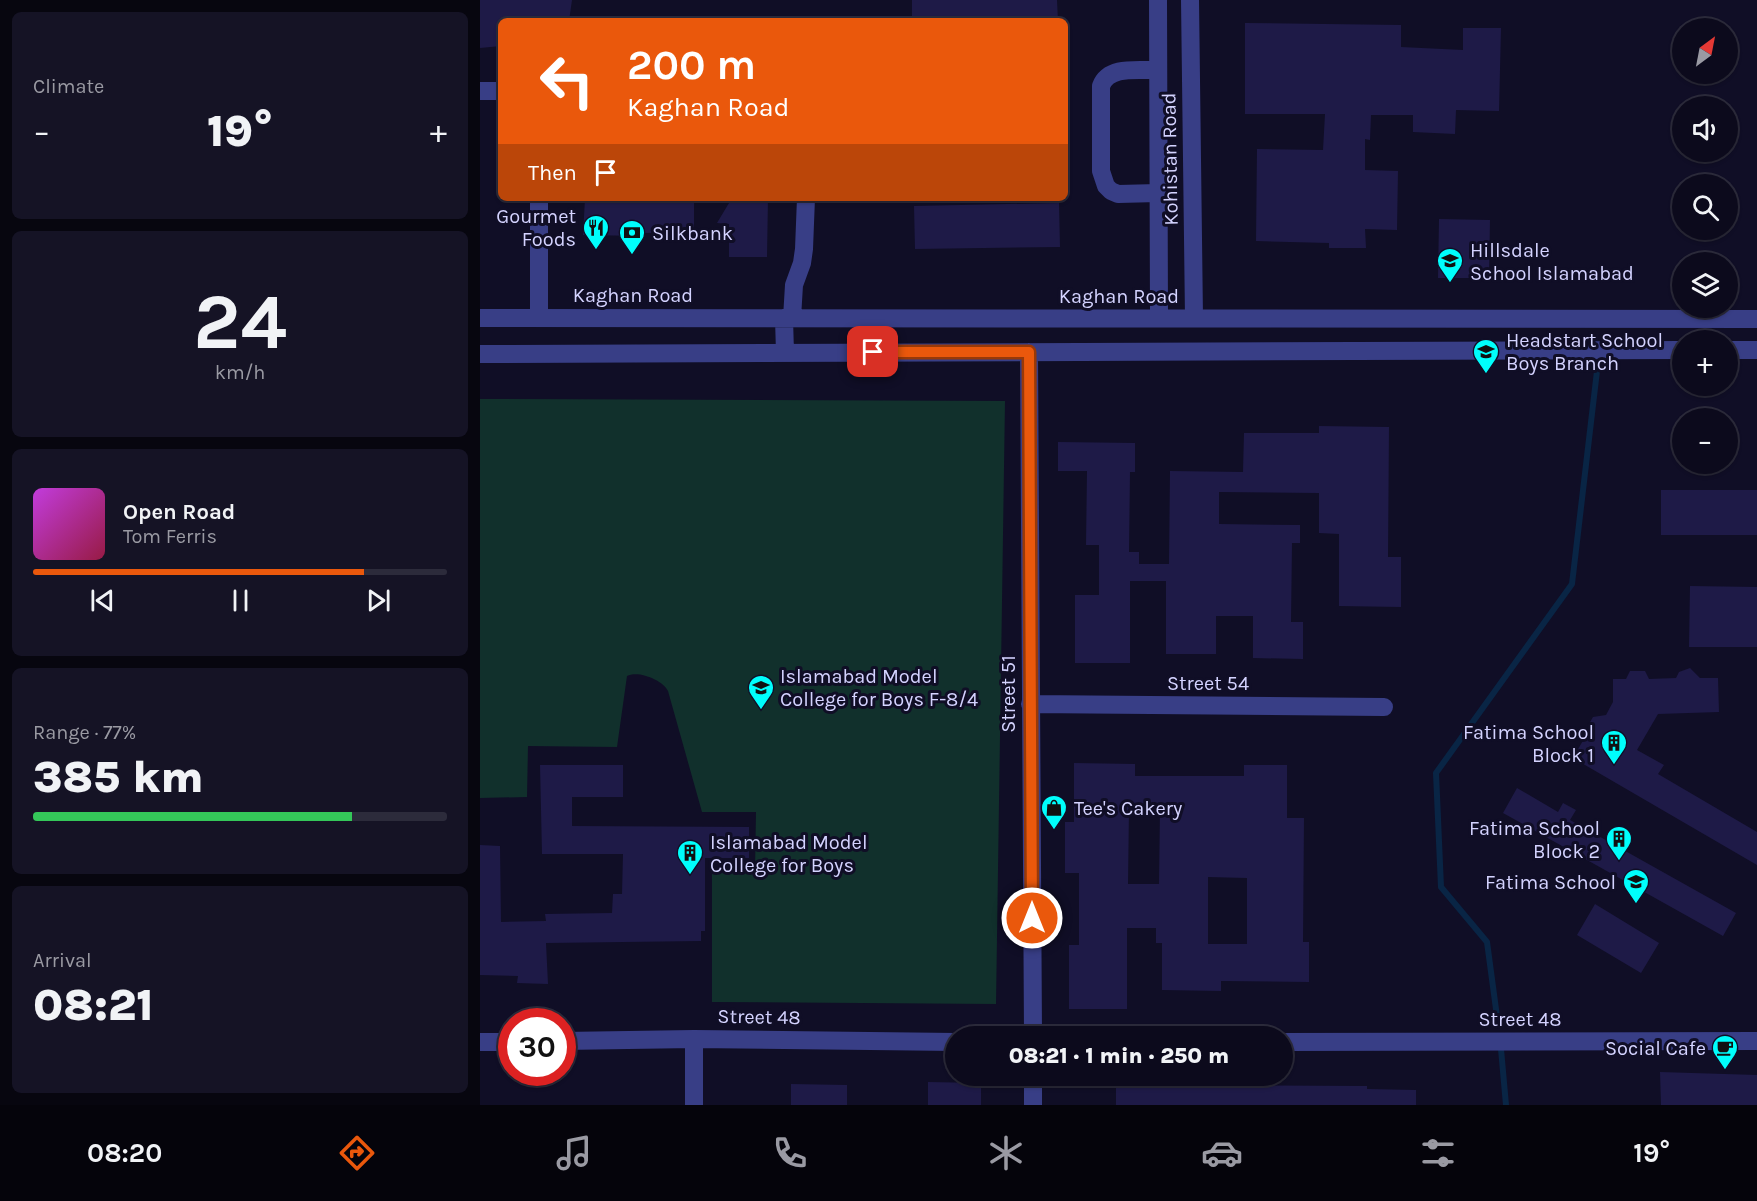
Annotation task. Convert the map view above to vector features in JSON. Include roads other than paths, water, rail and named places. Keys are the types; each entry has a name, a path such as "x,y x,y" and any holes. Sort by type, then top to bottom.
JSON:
{"street":[{"name":"Kohistan Road","path":"1158,0 1159,318"},
{"name":"Kohistan Road","path":"1190,0 1194,318"},
{"path":"1158,70 1120,71 1104,80 1101,86 1101,171 1106,186 1118,194 1158,194"},
{"path":"480,91 498,91"},
{"path":"539,201 539,318"},
{"path":"784,353 794,285 802,263 806,201"},
{"name":"Kaghan Road","path":"480,318 1757,319"},
{"path":"480,354 1672,350"},
{"path":"1738,350 1757,350"},
{"name":"Street 51","path":"1029,352 1033,1026"},
{"name":"Street 54","path":"1030,704 1384,707"},
{"path":"694,1039 694,1105"},
{"name":"Street 48","path":"576,1041 694,1039 945,1042"},
{"name":"Street 48","path":"1293,1042 1757,1041"},
{"path":"480,1042 498,1042"},
{"path":"1033,1086 1033,1105"}],"waterway":[{"path":"1498,1024 1487,942 1441,887 1436,773 1572,584 1597,371"},
{"path":"1501,1049 1506,1105"}],"place":[{"name":"Gourmet Foods","path":"596,251"},
{"name":"Silkbank","path":"632,256"},
{"name":"Hillsdale School Islamabad","path":"1450,284"},
{"name":"Headstart School Boys Branch","path":"1486,375"},
{"name":"Islamabad Model College for Boys F-8/4","path":"761,711"},
{"name":"Fatima School Block 1","path":"1614,766"},
{"name":"Tee's Cakery","path":"1054,831"},
{"name":"Fatima School Block 2","path":"1619,862"},
{"name":"Islamabad Model College for Boys","path":"690,876"},
{"name":"Fatima School","path":"1636,905"},
{"name":"Social Cafe","path":"1725,1071"}]}
